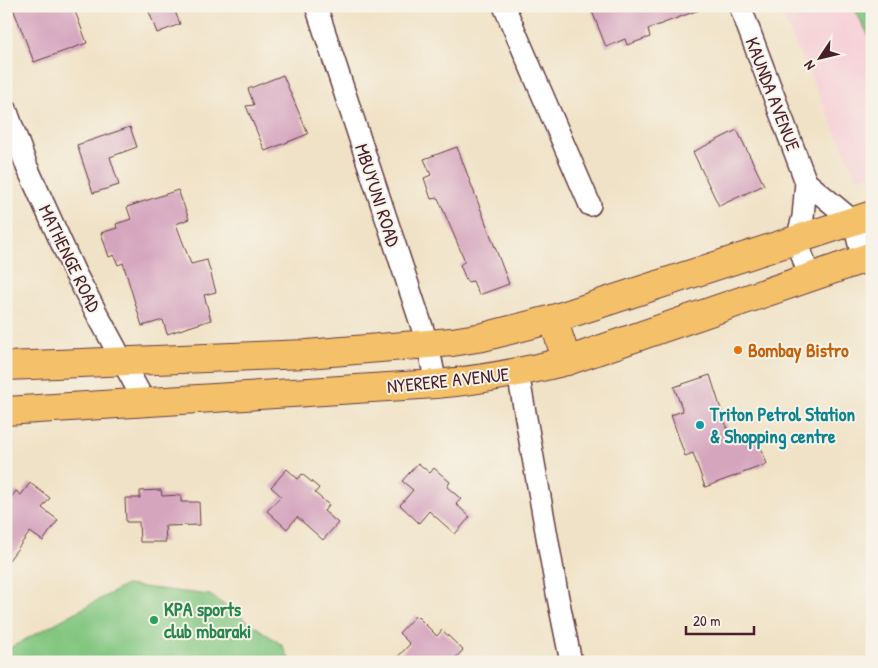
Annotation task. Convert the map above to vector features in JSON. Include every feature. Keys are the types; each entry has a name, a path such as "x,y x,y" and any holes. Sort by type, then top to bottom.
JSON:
{"highway":[{"name":"NYERERE AVENUE","path":"6,366 307,354 452,342 553,319 862,218"},
{"name":"NYERERE AVENUE","path":"6,411 436,384 518,373 567,361 867,257"},
{"path":"553,319 567,361"},
{"path":"6,374 64,364"}],"street":[{"name":"MBUYUNI ROAD","path":"316,6 428,344 436,384"},
{"path":"504,6 590,204"},
{"name":"KAUNDA AVENUE","path":"740,6 806,182 803,217 797,239"},
{"name":"MATHENGE ROAD","path":"6,109 27,167 75,273 144,401"},
{"name":"KAUNDA AVENUE","path":"806,182 862,218"},
{"path":"862,218 867,257"},
{"path":"797,239 809,278"},
{"path":"518,373 571,662"}],"shaded area":[{"path":"778,6 872,6 872,174 857,178"}],"green space":[{"path":"853,6 872,6 872,42"},
{"name":"KPA sports club mbaraki","path":"126,585 210,595 282,645 291,662 6,662 6,650"}],"building":[{"path":"12,6 73,6 87,43 34,62"},
{"path":"147,6 173,6 180,24 157,33"},
{"path":"590,6 704,6 704,8 648,29 650,37 627,45 625,39 606,47"},
{"path":"283,75 308,134 265,151 246,106 254,105 248,89"},
{"path":"130,127 137,147 110,157 119,185 93,193 77,145"},
{"path":"737,130 764,185 719,206 693,152"},
{"path":"457,147 509,284 479,295 473,281 467,282 460,265 465,261 438,198 431,199 424,178 431,175 424,159"},
{"path":"178,190 189,219 176,224 191,264 207,260 216,292 204,295 211,320 167,334 163,320 142,326 123,263 118,265 114,255 109,257 101,233 117,228 116,224 131,219 127,207"},
{"name":"Triton Petrol Station & Shopping centre","path":"710,375 732,444 756,434 767,464 705,487 693,453 685,456 671,415 683,411 674,387"},
{"path":"418,463 430,473 434,468 450,482 447,487 461,499 456,504 470,517 455,534 429,511 419,523 400,505 413,490 402,481"},
{"path":"287,469 298,479 302,474 319,488 315,493 329,505 324,511 338,523 323,540 297,517 287,529 267,511 281,496 271,487"},
{"path":"30,483 50,498 42,508 58,520 43,541 30,532 6,564 6,504 16,491 21,495"},
{"path":"161,490 162,496 181,495 181,502 199,502 200,525 165,526 166,542 140,542 139,522 126,522 125,498 140,498 140,491"},
{"path":"416,615 437,636 442,630 463,650 452,662 393,662 410,644 399,633"}],"place":[{"name":"Bombay Bistro","path":"738,350"},
{"name":"Triton Petrol Station & Shopping centre","path":"700,425"},
{"name":"KPA sports club mbaraki","path":"154,620"}]}
